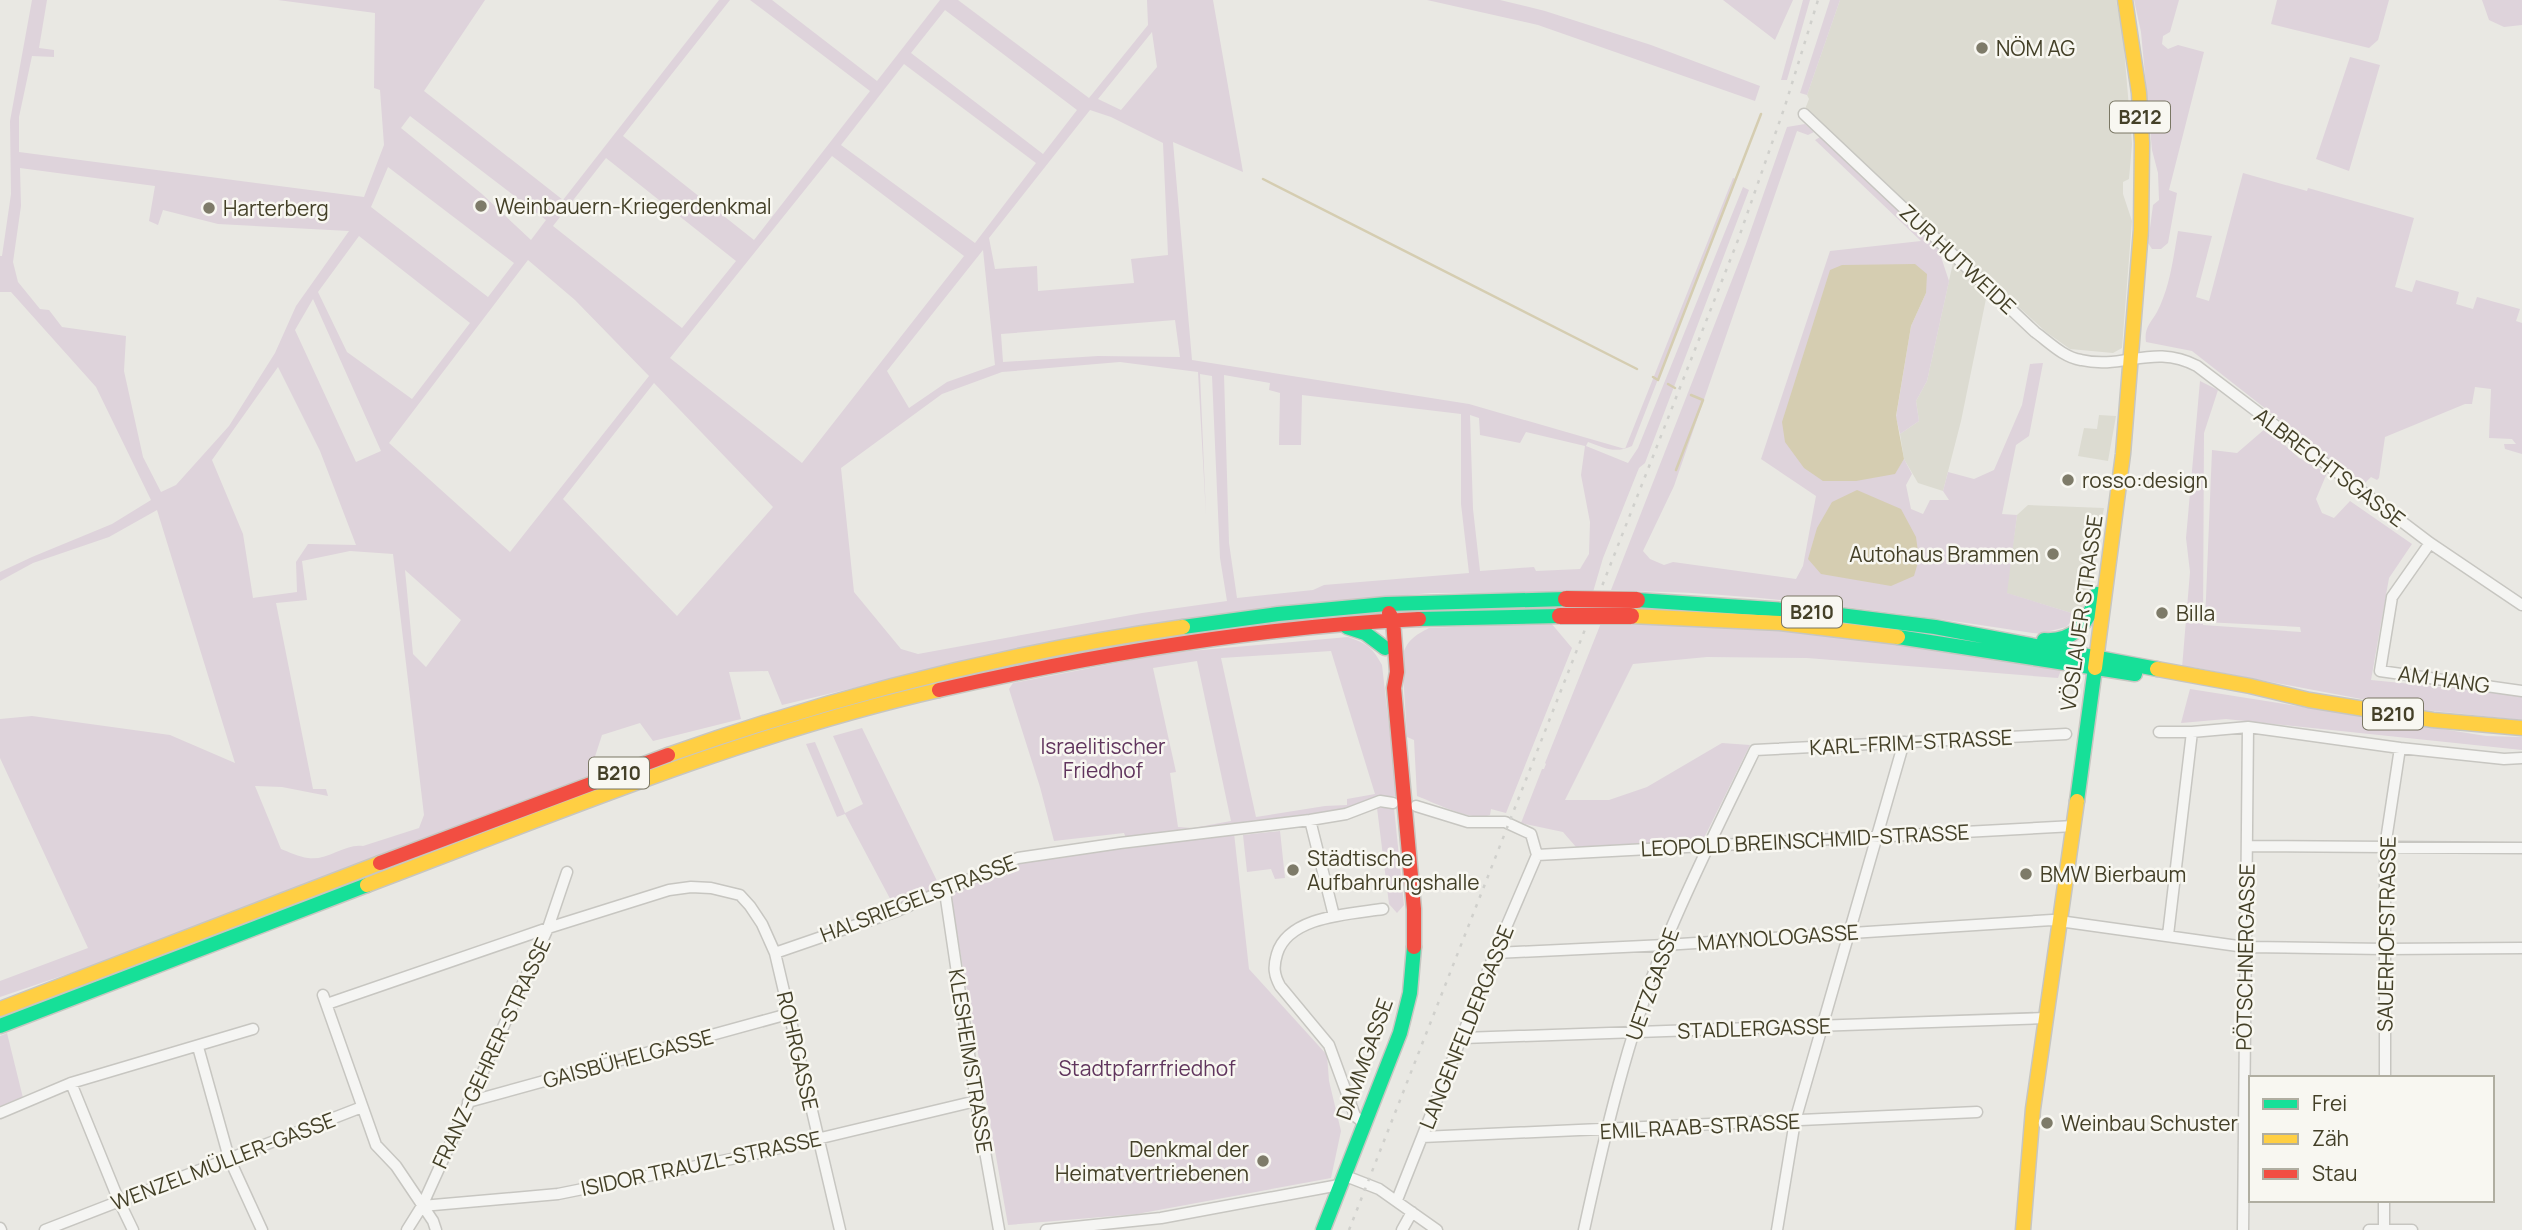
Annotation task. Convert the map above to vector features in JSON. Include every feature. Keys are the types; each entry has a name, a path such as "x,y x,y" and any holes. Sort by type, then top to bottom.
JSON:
{"main road":[{"name":"VÖSLAUER STRASSE","path":"2023,1230 2033,1109 2061,921 2123,454 2141,230 2142,143 2139,93 2125,0"},
{"name":"B210","path":"1986,635 2050,641 2062,640 2074,634 2091,616 2099,584 2109,567"},
{"name":"B210","path":"0,1009 559,794 695,745 833,701 953,670 1074,644 1260,616 1386,615 1566,599 1637,600 1816,612 1986,635 2096,662"},
{"name":"B210","path":"0,1026 569,808 703,759 839,716 957,685 1125,651 1177,642 1338,625 1386,615 1425,618 1631,617 1779,623 2096,662 2250,686 2405,716 2522,728"},
{"name":"DAMMGASSE","path":"1323,1230 1393,1055 1404,1020 1415,946 1414,909 1394,688 1389,673 1390,647 1386,615"},
{"path":"1338,625 1365,633 1390,647 1425,618"}],"street":[{"name":"ZUR HUTWEIDE","path":"1804,114 2035,332 2067,356 2081,361 2112,362 2130,359"},
{"name":"ALBRECHTSGASSE","path":"2130,359 2161,355 2183,359 2197,366 2430,543 2522,605"},
{"name":"AM HANG","path":"2430,543 2392,597 2381,671 2522,691"},
{"path":"2159,732 2248,727 2400,748 2504,759 2522,758"},
{"name":"PÖTSCHNERGASSE","path":"2243,1230 2248,727"},
{"path":"2168,935 2192,732"},
{"name":"KARL-FRIM-STRASSE","path":"1755,750 2066,734"},
{"path":"1776,1230 1796,1121 1904,742"},
{"name":"SAUERHOFSTRASSE","path":"2385,1076 2385,847 2400,748"},
{"name":"UETZGASSE","path":"1584,1230 1606,1131 1633,1033 1665,945 1708,846 1755,750"},
{"name":"HALSRIEGELSTRASSE","path":"775,953 945,892 989,869 1018,858 1310,820 1346,814 1380,801 1393,803"},
{"path":"1416,806 1468,821 1505,822 1520,828 1531,834 1537,855"},
{"path":"1310,820 1334,916"},
{"name":"LEOPOLD BREINSCHMID-STRASSE","path":"1537,855 2074,826"},
{"path":"2247,846 2522,848"},
{"name":"LANGENFELDERGASSE","path":"1397,1200 1537,855"},
{"name":"FRANZ-GEHRER-STRASSE","path":"407,1230 422,1206 548,928 567,872"},
{"path":"436,1230 433,1221 396,1166 376,1145 325,1000 668,890 711,888 740,895 762,925 775,953"},
{"name":"KLESHEIMSTRASSE","path":"945,892 976,1101 999,1230"},
{"path":"1364,1123 1355,1116 1329,1045 1280,986 1274,965 1279,947 1288,935 1300,927 1334,916 1383,909"},
{"name":"MAYNOLOGASSE","path":"1495,953 2061,921 2245,947 2522,948"},
{"name":"ROHRGASSE","path":"775,953 841,1230"},
{"name":"GAISBÜHELGASSE","path":"468,1102 788,1014"},
{"name":"STADLERGASSE","path":"1463,1038 2045,1018"},
{"path":"0,1113 71,1083 253,1029"},
{"path":"198,1047 229,1157 262,1230"},
{"path":"71,1083 133,1230"},
{"name":"ISIDOR TRAUZL-STRASSE","path":"422,1206 558,1194 746,1156 976,1101"},
{"name":"WENZEL MÜLLER-GASSE","path":"45,1230 362,1107"},
{"name":"EMIL RAAB-STRASSE","path":"1422,1137 1606,1131 1977,1112"},
{"path":"1046,1230 1161,1218 1341,1180 1379,1189 1437,1230"},
{"path":"2384,1202 2384,1230"},
{"path":"1401,1230 1412,1212"},
{"path":"2368,1230 2412,1230"}],"shaded area":[{"path":"1840,0 2116,0 2123,36 2132,144 2129,179 2123,182 2123,194 2132,221 2122,348 2113,353 2070,349 2046,332 1988,279 1961,421 1943,491 1918,483 1904,459 1900,434 1919,421 1916,401 1927,381 1956,249 1805,109 1809,99 1807,95"},
{"path":"1915,264 1927,274 1926,293 1911,326 1896,416 1904,459 1895,474 1856,481 1823,481 1804,468 1785,442 1782,422 1830,270 1842,265"},
{"path":"2099,415 2116,416 2108,461 2078,456 2084,428 2097,429"},
{"path":"1857,490 1901,509 1916,537 1919,559 1914,576 1891,586 1821,574 1808,559 1817,528 1832,502"},
{"name":"Autohaus Brammen","path":"2028,505 2104,508 2086,601 2078,615 2006,593 2017,515"}],"green space":[{"path":"32,0 47,0 39,48 54,50 54,57 32,56 19,117 19,152 364,197 384,145 380,90 374,88 375,13 278,0 485,0 424,91 563,200 719,0 730,0 623,136 754,240 870,91 750,0 772,0 877,81 940,0 958,0 1089,98 1148,25 1147,0 1213,0 1243,172 1173,142 1192,360 1469,404 1624,449 1615,450 1588,442 1586,446 1628,463 1638,448 1743,187 1749,190 1645,463 1639,468 1603,558 1593,592 1431,593 1300,604 929,670 782,705 768,671 729,672 741,719 653,741 640,723 602,735 588,778 103,962 0,997 0,981 88,948 0,758 0,719 32,716 170,735 235,763 157,510 109,537 33,563 0,581 0,572 112,524 151,500 96,387 11,292 0,292 0,256 11,194 10,121","holes":["945,10 1077,110 1043,154 911,53","1152,32 1157,67 1121,110 1098,99","904,64 1036,163 975,243 841,145","1090,110 1111,117 1163,143 1168,255 1131,259 1134,283 1038,291 1037,266 995,269 989,238","410,116 546,220 531,240 482,194 401,128","832,156 964,256 802,463 670,358","606,158 736,261 682,328 553,226","388,167 514,263 488,297 371,207","20,168 155,186 149,221 158,225 163,210 218,224 349,231 296,306 275,353 229,426 176,485 161,492 143,457 124,371 126,336 62,327 49,310 40,309 18,282 13,262 21,206","359,236 470,323 412,399 347,352 318,292","983,250 995,365 947,382 909,408 887,371","528,260 575,300 649,376 510,552 389,443","313,299 381,451 356,462 295,330","1175,320 1180,357 1098,356 1003,362 1001,334","1120,362 1198,372 1206,515 1200,374 1212,376 1220,558 1227,601 1142,613 918,654 901,649 854,592 841,468 942,394 1002,372","278,367 320,451 356,545 308,544 296,562 297,592 253,598 243,534 212,460","1224,375 1270,383 1269,390 1280,393 1279,445 1301,445 1302,395 1461,414 1461,504 1469,573 1324,585 1313,590 1237,598 1229,543","654,383 773,507 677,616 563,499","1470,415 1479,418 1480,435 1520,443 1526,432 1585,446 1581,475 1590,522 1589,554 1580,569 1536,571 1534,567 1480,571 1473,509","350,551 393,554 424,815 419,828 315,858 301,857 281,849 255,786 282,787 328,796 326,789 313,789 276,603 307,600 302,561","405,570 461,620 426,667 413,654"]},
{"path":"1427,0 1500,0 1545,11 1651,45 1760,86 1755,101 1538,25"},
{"path":"1723,0 1793,0 1775,40"},
{"path":"1803,0 1810,0 1787,80 1781,80"},
{"path":"1830,0 1840,0 1807,95 1800,93"},
{"path":"2134,0 2179,0 2170,32 2163,36 2162,44 2168,49 2178,45 2204,52 2169,190 2177,193 2168,243 2161,249 2152,249 2148,243 2153,205 2159,200 2158,173 2152,150 2141,32"},
{"path":"2277,0 2389,0 2378,40 2369,48 2271,24"},
{"path":"2482,0 2522,0 2522,25 2504,27 2489,20"},
{"path":"2350,57 2380,65 2349,171 2316,159"},
{"path":"1805,124 1814,132 1808,135 1797,131 1674,486 1643,551 1650,559 1664,565 1673,562 1796,579 1803,566 1816,496 1761,459 1830,251 1921,241 1815,140 1820,137 1938,248 1949,281 1927,381 1916,401 1919,421 1900,434 1896,417 1911,326 1926,293 1842,265 1894,474 1904,459 1912,474 1906,485 1911,509 1923,514 1930,500 1949,500 1943,491 1948,472 1974,479 1994,470 2022,405 2030,364 2043,363 2029,436 2016,445 2002,514 2017,515 2007,593 2078,615 2066,627 2050,631 2046,635 1812,603 1611,590 1746,244 1787,127"},
{"path":"2243,173 2414,218 2395,287 2412,292 2416,280 2459,292 2456,304 2473,309 2477,297 2520,309 2516,321 2522,323 2522,454 2505,449 2504,444 2516,444 2512,439 2489,438 2491,389 2475,387 2472,404 2465,404 2385,437 2379,478 2377,480 2371,477 2363,485 2192,351 2146,342 2147,330 2168,283 2178,231 2212,236 2196,297 2209,301"},
{"path":"1733,178 1736,179 1632,446 1626,448"},
{"path":"2200,381 2218,390 2204,433 2203,625 2301,632 2300,627 2205,622 2212,450 2237,453 2266,428 2299,458 2327,473 2316,499 2322,513 2334,518 2350,501 2412,544 2389,578 2371,680 2522,695 2522,720 2414,709 2192,667 2182,668 2190,572 2186,538"},
{"path":"1551,623 1572,648 1506,813 1491,809 1490,815 1474,816 1417,796 1414,740 1407,737 1402,657 1409,642 1429,628"},
{"path":"1601,623 1814,633 2030,663 2061,670 2058,678 1807,658 1707,657 1633,664 1565,800 1609,800 1647,787 1722,743 1750,745 1703,840 1576,847 1563,832 1521,823"},
{"name":"Israelitischer Friedhof","path":"1348,637 1365,644 1382,665 1397,796 1335,811 1231,826 1126,838 1124,833 1054,841 1009,689 1013,683 1168,653","holes":["1331,651 1375,794 1347,799 1347,805 1256,817 1221,658","1197,661 1231,821 1193,828 1178,827 1170,773 1176,772 1153,668"]},
{"path":"2190,689 2486,736 2522,737 2522,750 2226,719 2181,723"},
{"path":"862,728 941,889 895,908 845,814 837,817 806,744 815,742 845,813 863,804 833,736"},
{"path":"1377,808 1394,808 1404,905 1397,913 1389,904"},
{"path":"1280,831 1285,878 1275,879 1271,869 1247,872 1243,835"},
{"name":"Stadtpfarrfriedhof","path":"1234,833 1249,969 1327,1055 1329,1081 1341,1131 1331,1178 1137,1214 1008,1225 950,893 1024,861"},
{"path":"7,1033 23,1098 0,1107 0,1036"}],"waterway":[{"path":"1653,377 1658,380 1761,114"},
{"path":"1263,179 1637,369"},
{"path":"1668,384 1675,388"},
{"path":"1676,470 1703,400 1691,395"}],"railway":[{"path":"1349,1230 1738,240 1785,106 1818,0"}],"traffic: fast":[{"path":"2044,640 2064,638 2079,628 2090,613 2097,594"},
{"path":"1183,627 1278,614 1386,604 1566,599"},
{"path":"1637,600 1816,612 1935,627 2157,669"},
{"path":"1419,619 1560,616"},
{"path":"1347,627 1365,633 1385,648"},
{"path":"1898,637 2135,674"},
{"path":"2077,801 2095,668"},
{"path":"0,1026 367,885"},
{"path":"1323,1230 1400,1033 1410,993 1414,947"}],"traffic: slow":[{"path":"2095,668 2123,454 2141,230 2142,143 2139,93 2125,0"},
{"path":"1631,616 1780,623 1898,637"},
{"path":"668,755 794,714 922,678 1052,649 1183,627"},
{"path":"2157,669 2309,700 2433,720 2522,728"},
{"path":"367,885 721,753 793,729 939,690"},
{"path":"2023,1230 2033,1109 2077,801"},
{"path":"0,1009 380,863"}],"traffic: jam":[{"path":"1566,599 1637,600"},
{"path":"1389,613 1393,620 1397,672 1394,688 1414,909 1414,947"},
{"path":"1560,616 1631,616"},
{"path":"939,690 1117,654 1237,635 1419,619"},
{"path":"380,863 668,755"}],"place":[{"name":"NÖM AG","path":"1982,48"},
{"name":"Weinbauern-Kriegerdenkmal","path":"481,206"},
{"name":"Harterberg","path":"209,208"},
{"name":"rosso:design","path":"2068,480"},
{"name":"Autohaus Brammen","path":"2053,554"},
{"name":"Billa","path":"2162,613"},
{"name":"Städtische Aufbahrungshalle","path":"1293,870"},
{"name":"BMW Bierbaum","path":"2026,874"},
{"name":"Weinbau Schuster","path":"2047,1123"},
{"name":"Denkmal der Heimatvertriebenen","path":"1263,1161"}]}
